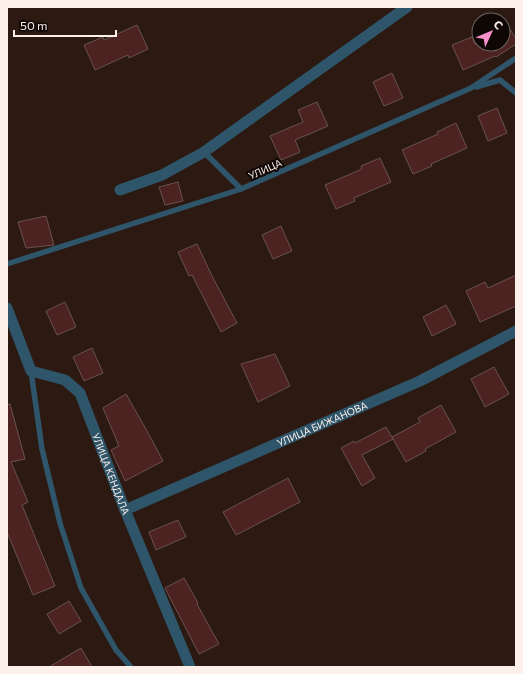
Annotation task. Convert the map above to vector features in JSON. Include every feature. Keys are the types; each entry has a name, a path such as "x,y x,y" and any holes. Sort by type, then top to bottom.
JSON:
{"street":[{"path":"120,190 162,175 204,152 407,7"},
{"path":"7,308 32,372"},
{"name":"УЛИЦА БИЖАНОВА","path":"125,510 420,381 516,331"},
{"name":"УЛИЦА КЕНДАЛА","path":"32,372 65,380 80,393 125,510 190,667"}],"lane":[{"name":"УЛИЦА","path":"7,264 241,189 471,88 516,58"},
{"path":"471,88 500,80 516,93"},
{"path":"204,152 241,189"},
{"path":"32,372 42,449 60,524 81,588 116,650 131,667"}],"building":[{"path":"137,25 148,49 129,58 128,55 95,70 84,45 103,37 104,40"},
{"path":"511,31 516,39 516,44 511,47"},
{"path":"471,37 471,52 504,52 496,57 495,56 463,70 452,45"},
{"path":"392,73 403,98 384,106 373,82"},
{"path":"317,102 328,126 295,140 300,152 281,160 270,136 303,122 298,110"},
{"path":"497,108 507,133 488,141 478,116"},
{"path":"456,123 467,148 431,164 432,166 413,174 402,150 438,134 437,132"},
{"path":"380,158 391,182 354,198 355,201 336,209 325,185 362,169 361,166"},
{"path":"178,182 183,201 165,205 159,187"},
{"path":"46,216 54,245 26,248 18,222"},
{"path":"281,226 292,251 273,259 262,235"},
{"path":"197,244 237,323 221,332 192,275 189,276 178,252"},
{"path":"516,275 516,306 480,322 466,291 485,282 488,288"},
{"path":"65,302 76,327 57,335 46,311"},
{"path":"446,305 456,324 432,336 423,317"},
{"path":"92,348 103,373 84,381 73,357"},
{"path":"275,354 290,386 258,402 241,364"},
{"path":"494,367 509,394 485,407 471,379"},
{"path":"126,394 163,461 125,481 111,450 119,446 103,408"},
{"path":"10,404 25,459 11,462 28,502 22,505 55,586 33,595 7,532 7,405"},
{"path":"441,405 456,432 425,449 426,451 406,462 392,437 420,422 418,418"},
{"path":"386,427 393,439 362,455 375,478 362,486 341,448 354,441 355,443"},
{"path":"288,478 300,502 236,535 223,512"},
{"path":"178,520 186,537 156,550 149,532"},
{"path":"184,578 219,644 199,654 165,588"},
{"path":"69,601 81,621 59,634 47,614"},
{"path":"81,648 92,667 49,667"}]}
